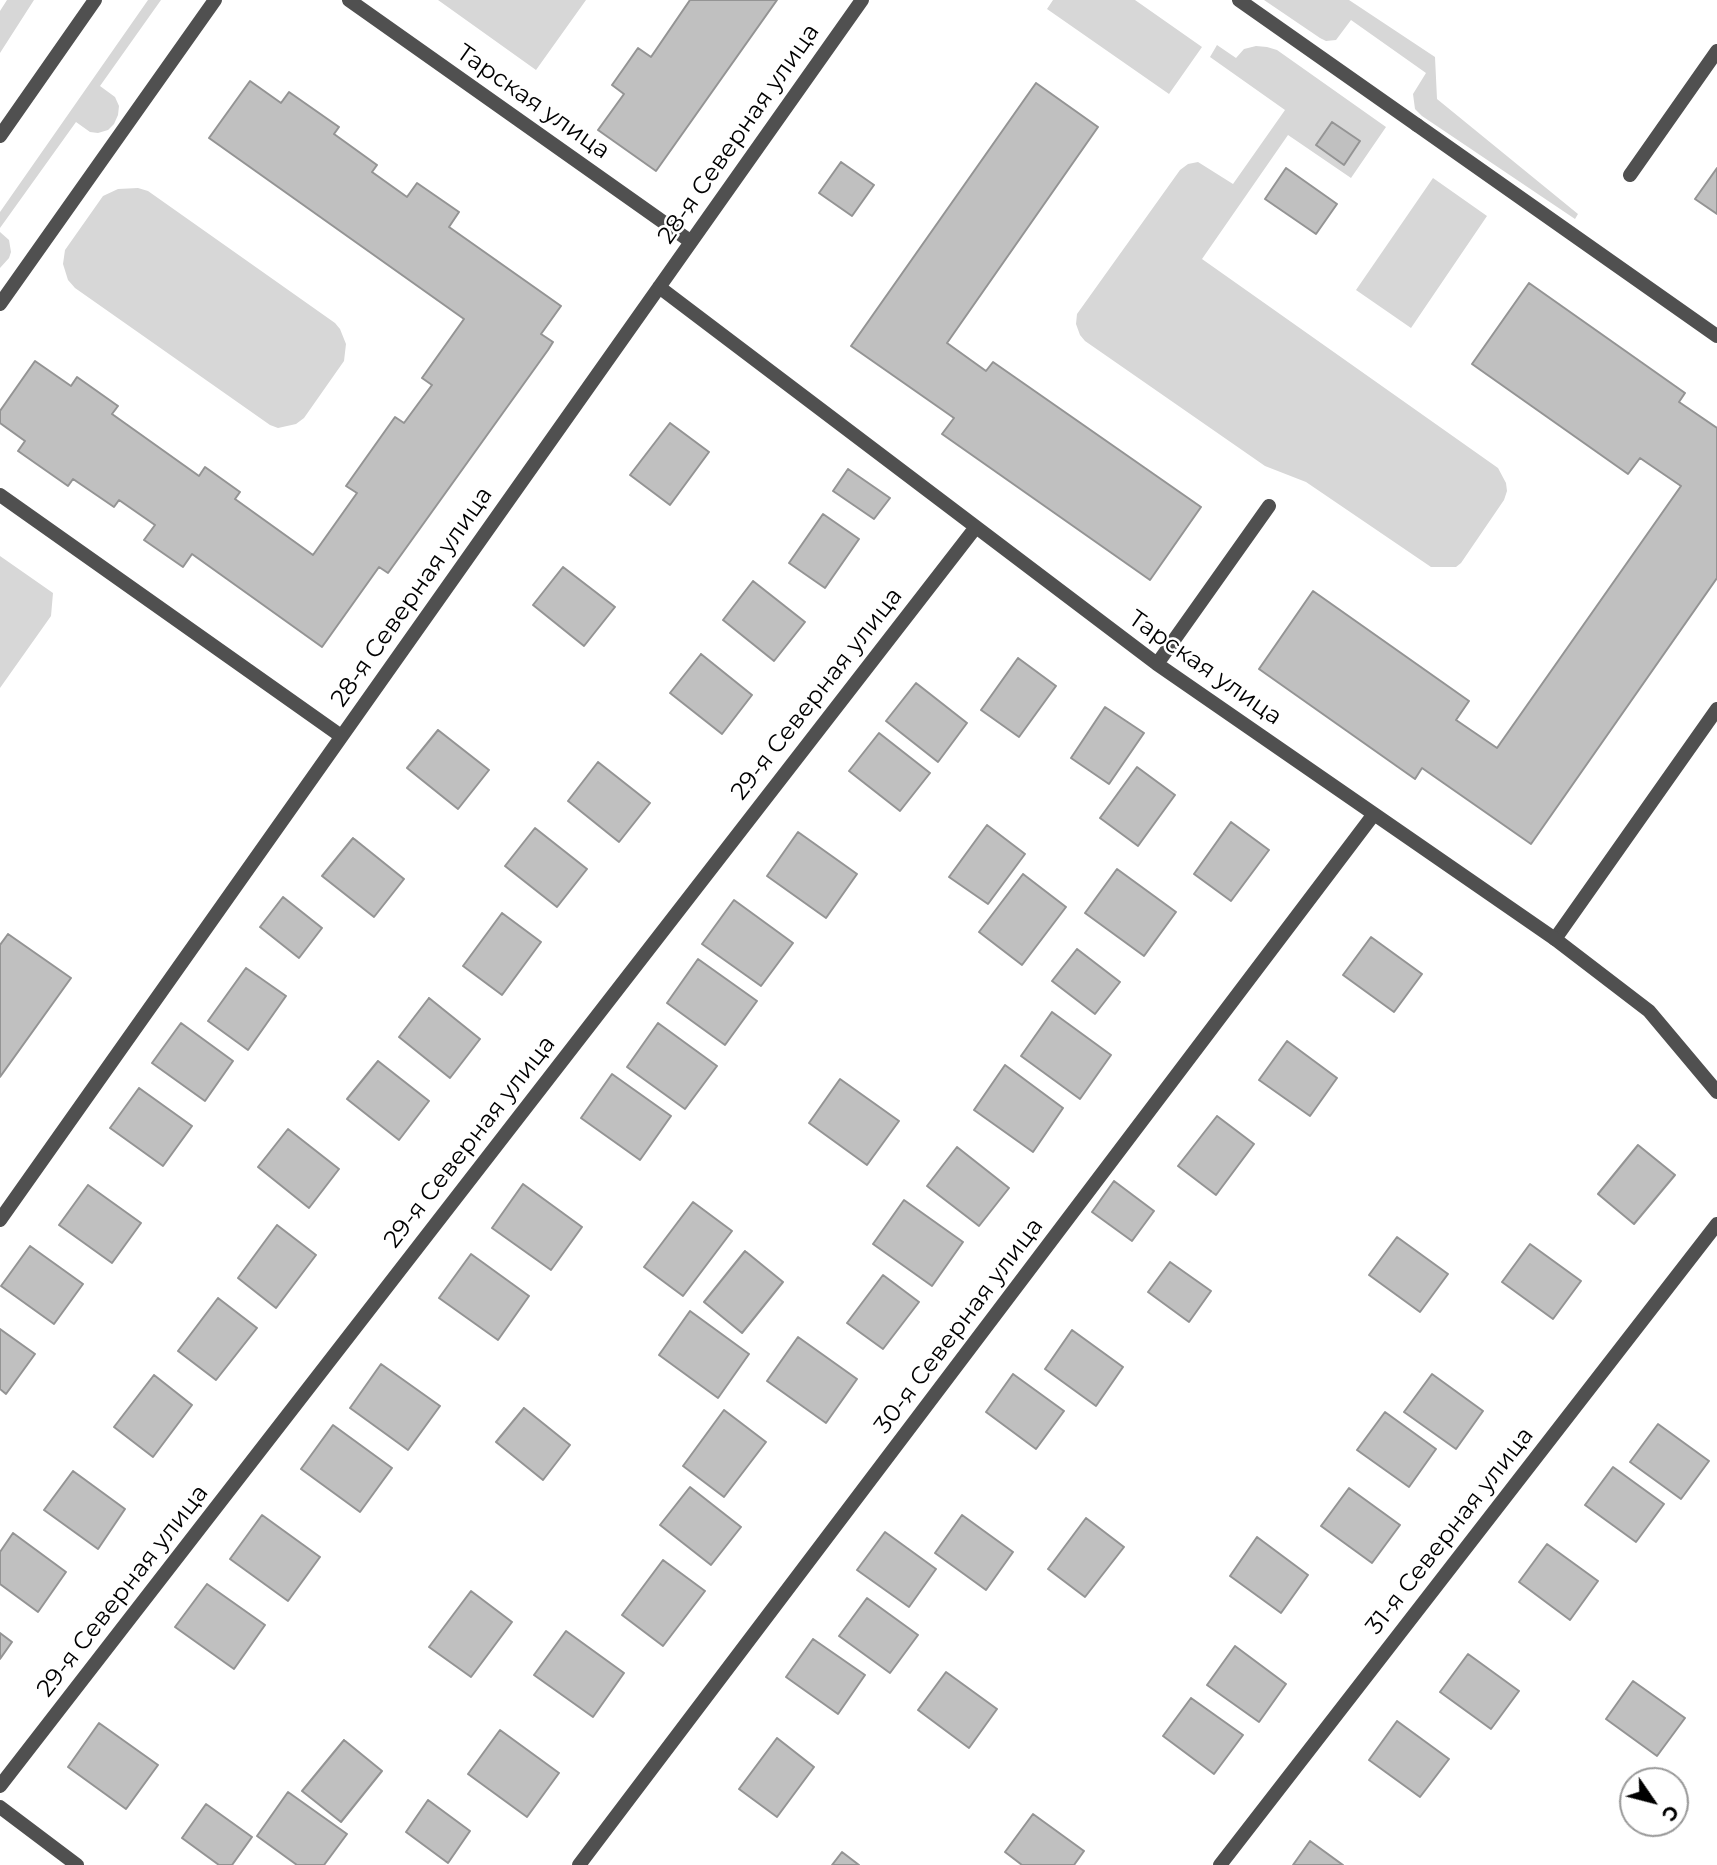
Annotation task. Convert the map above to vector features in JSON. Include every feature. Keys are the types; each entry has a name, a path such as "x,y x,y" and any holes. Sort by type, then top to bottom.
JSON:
{"street":[{"path":"0,136 95,0"},
{"path":"0,304 215,0"},
{"name":"Тарская улица","path":"349,0 690,241"},
{"name":"28-я Северная улица","path":"0,1220 862,0"},
{"path":"1239,0 1717,336"},
{"path":"1630,175 1717,51"},
{"name":"Тарская улица","path":"659,287 1157,664 1555,939 1648,1011 1717,1092"},
{"path":"0,495 341,736"},
{"path":"1157,664 1269,506"},
{"name":"29-я Северная улица","path":"0,1786 976,527"},
{"path":"1555,939 1717,709"},
{"name":"30-я Северная улица","path":"579,1865 1374,814"},
{"name":"31-я Северная улица","path":"1220,1865 1717,1224"},
{"path":"0,1807 77,1865"}],"shaded area":[{"path":"7,0 34,0 0,53 0,11"},
{"path":"148,0 161,0 100,86 115,97 119,106 114,124 108,130 98,133 90,132 76,122 0,228 0,212"},
{"path":"438,0 586,0 536,70"},
{"path":"1053,0 1135,0 1202,47 1169,94 1047,9"},
{"path":"1264,0 1349,0 1435,57 1437,99 1578,214 1575,219 1422,116 1415,109 1413,94 1426,73 1351,20 1336,40 1326,41"},
{"path":"1217,45 1236,58 1244,49 1256,46 1277,50 1386,127 1351,178 1288,135 1202,259 1498,468 1506,483 1504,500 1456,567 1431,567 1306,482 1265,466 1080,335 1076,324 1077,314 1180,170 1188,164 1198,162 1233,184 1285,110 1210,57"},
{"path":"1433,178 1487,216 1411,328 1356,290"},
{"path":"138,188 148,191 340,329 346,344 344,361 304,418 296,424 278,428 270,425 75,288 68,280 63,264 65,250 103,196 118,189"},
{"path":"0,232 9,240 11,252 0,268"},
{"path":"0,556 53,593 51,616 0,688"}],"building":[{"path":"690,0 777,0 656,171 598,130 624,94 612,85 638,48 651,57"},
{"path":"250,81 281,103 289,92 339,127 334,134 377,165 372,172 407,197 417,183 459,212 449,227 561,306 541,334 553,342 548,350 388,573 379,567 322,647 192,554 183,567 144,540 155,525 119,500 114,507 73,479 68,486 18,451 25,441 0,423 0,411 35,361 71,386 77,377 118,406 112,414 199,476 205,467 240,492 235,499 313,555 357,493 346,486 395,417 404,423 432,385 422,378 464,319 209,138"},
{"path":"1036,83 1098,127 947,343 986,371 993,362 1201,507 1150,580 942,434 954,418 851,346"},
{"path":"1332,122 1360,141 1344,165 1316,145"},
{"path":"841,162 874,185 852,216 819,193"},
{"path":"1286,168 1337,204 1316,234 1265,199"},
{"path":"1717,168 1717,214 1695,199"},
{"path":"1529,283 1685,393 1679,402 1717,428 1717,578 1531,844 1422,768 1415,779 1259,669 1313,591 1469,701 1456,720 1497,748 1681,486 1640,458 1628,474 1472,364"},
{"path":"670,423 709,452 670,505 630,475"},
{"path":"848,469 890,498 874,519 833,491"},
{"path":"823,514 859,539 825,588 789,563"},
{"path":"563,567 615,607 584,646 533,605"},
{"path":"753,581 805,622 774,661 723,620"},
{"path":"701,654 752,695 722,734 670,693"},
{"path":"1018,658 1056,686 1019,737 981,710"},
{"path":"916,683 967,723 938,762 886,721"},
{"path":"1105,707 1144,733 1109,784 1071,758"},
{"path":"438,730 489,770 458,809 407,768"},
{"path":"879,733 930,773 900,811 849,771"},
{"path":"598,762 650,803 619,842 568,801"},
{"path":"1137,767 1175,795 1138,846 1100,818"},
{"path":"1231,822 1269,850 1231,901 1194,874"},
{"path":"987,825 1025,854 988,904 949,877"},
{"path":"535,828 587,869 557,907 505,866"},
{"path":"798,832 857,874 826,918 767,876"},
{"path":"353,838 404,879 374,917 322,876"},
{"path":"1117,869 1176,912 1144,956 1085,913"},
{"path":"1023,874 1066,907 1022,965 979,932"},
{"path":"283,897 322,928 299,958 260,927"},
{"path":"734,900 793,943 761,986 702,944"},
{"path":"502,913 541,942 502,995 463,966"},
{"path":"8,934 71,978 0,1077 0,945"},
{"path":"1371,937 1422,974 1394,1012 1343,975"},
{"path":"1077,949 1120,982 1095,1014 1052,981"},
{"path":"698,959 757,1001 725,1045 667,1003"},
{"path":"246,968 286,996 248,1050 208,1021"},
{"path":"429,998 480,1039 450,1078 399,1037"},
{"path":"1052,1012 1111,1055 1080,1099 1021,1056"},
{"path":"181,1023 233,1061 205,1101 152,1063"},
{"path":"658,1023 717,1066 685,1109 627,1067"},
{"path":"1287,1041 1337,1078 1310,1116 1259,1080"},
{"path":"378,1061 429,1101 399,1140 347,1099"},
{"path":"1005,1065 1063,1108 1033,1152 974,1110"},
{"path":"612,1074 671,1116 640,1160 581,1118"},
{"path":"840,1079 899,1121 867,1165 809,1123"},
{"path":"139,1088 192,1126 163,1166 110,1128"},
{"path":"1217,1116 1254,1144 1216,1195 1178,1166"},
{"path":"288,1129 339,1169 309,1208 258,1167"},
{"path":"1638,1145 1675,1175 1634,1224 1598,1194"},
{"path":"957,1147 1009,1188 979,1226 927,1186"},
{"path":"1114,1181 1154,1211 1132,1241 1092,1212"},
{"path":"523,1184 582,1227 551,1270 492,1228"},
{"path":"88,1185 141,1223 112,1263 59,1225"},
{"path":"904,1200 963,1242 932,1286 873,1244"},
{"path":"693,1202 732,1231 683,1296 644,1267"},
{"path":"277,1225 316,1255 276,1308 238,1278"},
{"path":"1397,1237 1448,1274 1420,1312 1369,1275"},
{"path":"1530,1244 1581,1281 1553,1319 1502,1282"},
{"path":"30,1246 83,1284 54,1324 1,1286"},
{"path":"745,1251 783,1282 742,1333 704,1302"},
{"path":"471,1254 529,1296 498,1340 439,1298"},
{"path":"1170,1262 1211,1291 1189,1322 1148,1292"},
{"path":"883,1275 919,1302 883,1349 847,1323"},
{"path":"218,1298 257,1328 216,1380 178,1351"},
{"path":"690,1311 749,1354 718,1398 659,1355"},
{"path":"0,1329 35,1354 6,1394 0,1389"},
{"path":"1072,1330 1123,1367 1096,1406 1045,1369"},
{"path":"798,1337 857,1379 826,1423 767,1381"},
{"path":"381,1364 440,1406 408,1450 350,1408"},
{"path":"1013,1374 1064,1411 1036,1449 986,1412"},
{"path":"1432,1374 1483,1411 1456,1449 1404,1412"},
{"path":"154,1375 192,1405 153,1457 114,1427"},
{"path":"524,1408 570,1445 543,1480 496,1442"},
{"path":"724,1410 766,1442 724,1497 683,1466"},
{"path":"1385,1412 1436,1449 1409,1487 1357,1450"},
{"path":"1658,1424 1709,1461 1681,1499 1630,1462"},
{"path":"333,1425 392,1468 360,1512 301,1469"},
{"path":"1613,1467 1664,1504 1636,1542 1585,1505"},
{"path":"73,1471 125,1509 98,1549 44,1510"},
{"path":"690,1487 741,1527 711,1565 660,1525"},
{"path":"1349,1488 1400,1525 1372,1563 1321,1526"},
{"path":"262,1515 320,1557 288,1601 230,1559"},
{"path":"962,1515 1013,1552 986,1590 935,1553"},
{"path":"1086,1518 1124,1547 1085,1597 1048,1569"},
{"path":"885,1532 936,1569 909,1607 857,1570"},
{"path":"13,1533 66,1572 38,1612 0,1584 0,1552"},
{"path":"1257,1537 1308,1575 1281,1613 1230,1576"},
{"path":"1547,1544 1598,1581 1570,1620 1519,1582"},
{"path":"663,1560 705,1591 663,1646 622,1615"},
{"path":"207,1584 265,1625 234,1669 175,1627"},
{"path":"471,1591 512,1622 471,1677 429,1647"},
{"path":"867,1598 918,1635 890,1673 839,1636"},
{"path":"566,1631 624,1673 593,1717 534,1675"},
{"path":"0,1633 12,1642 0,1659"},
{"path":"813,1639 865,1675 838,1714 786,1677"},
{"path":"1235,1646 1286,1684 1259,1722 1207,1685"},
{"path":"1468,1654 1519,1691 1491,1729 1440,1692"},
{"path":"946,1672 997,1709 969,1748 918,1710"},
{"path":"1633,1681 1685,1718 1657,1756 1606,1719"},
{"path":"1191,1698 1243,1735 1214,1774 1163,1736"},
{"path":"1397,1721 1449,1759 1420,1797 1369,1760"},
{"path":"99,1723 158,1765 126,1809 68,1767"},
{"path":"500,1730 559,1773 527,1817 468,1774"},
{"path":"777,1738 814,1767 777,1817 739,1789"},
{"path":"344,1740 382,1771 341,1822 302,1791"},
{"path":"288,1792 347,1834 324,1865 297,1865 257,1836"},
{"path":"428,1800 470,1831 448,1863 406,1832"},
{"path":"206,1804 252,1837 232,1865 219,1865 182,1838"},
{"path":"1033,1814 1084,1851 1074,1865 1022,1865 1005,1852"},
{"path":"1310,1841 1343,1865 1293,1865"},
{"path":"842,1852 859,1865 832,1865"}]}
